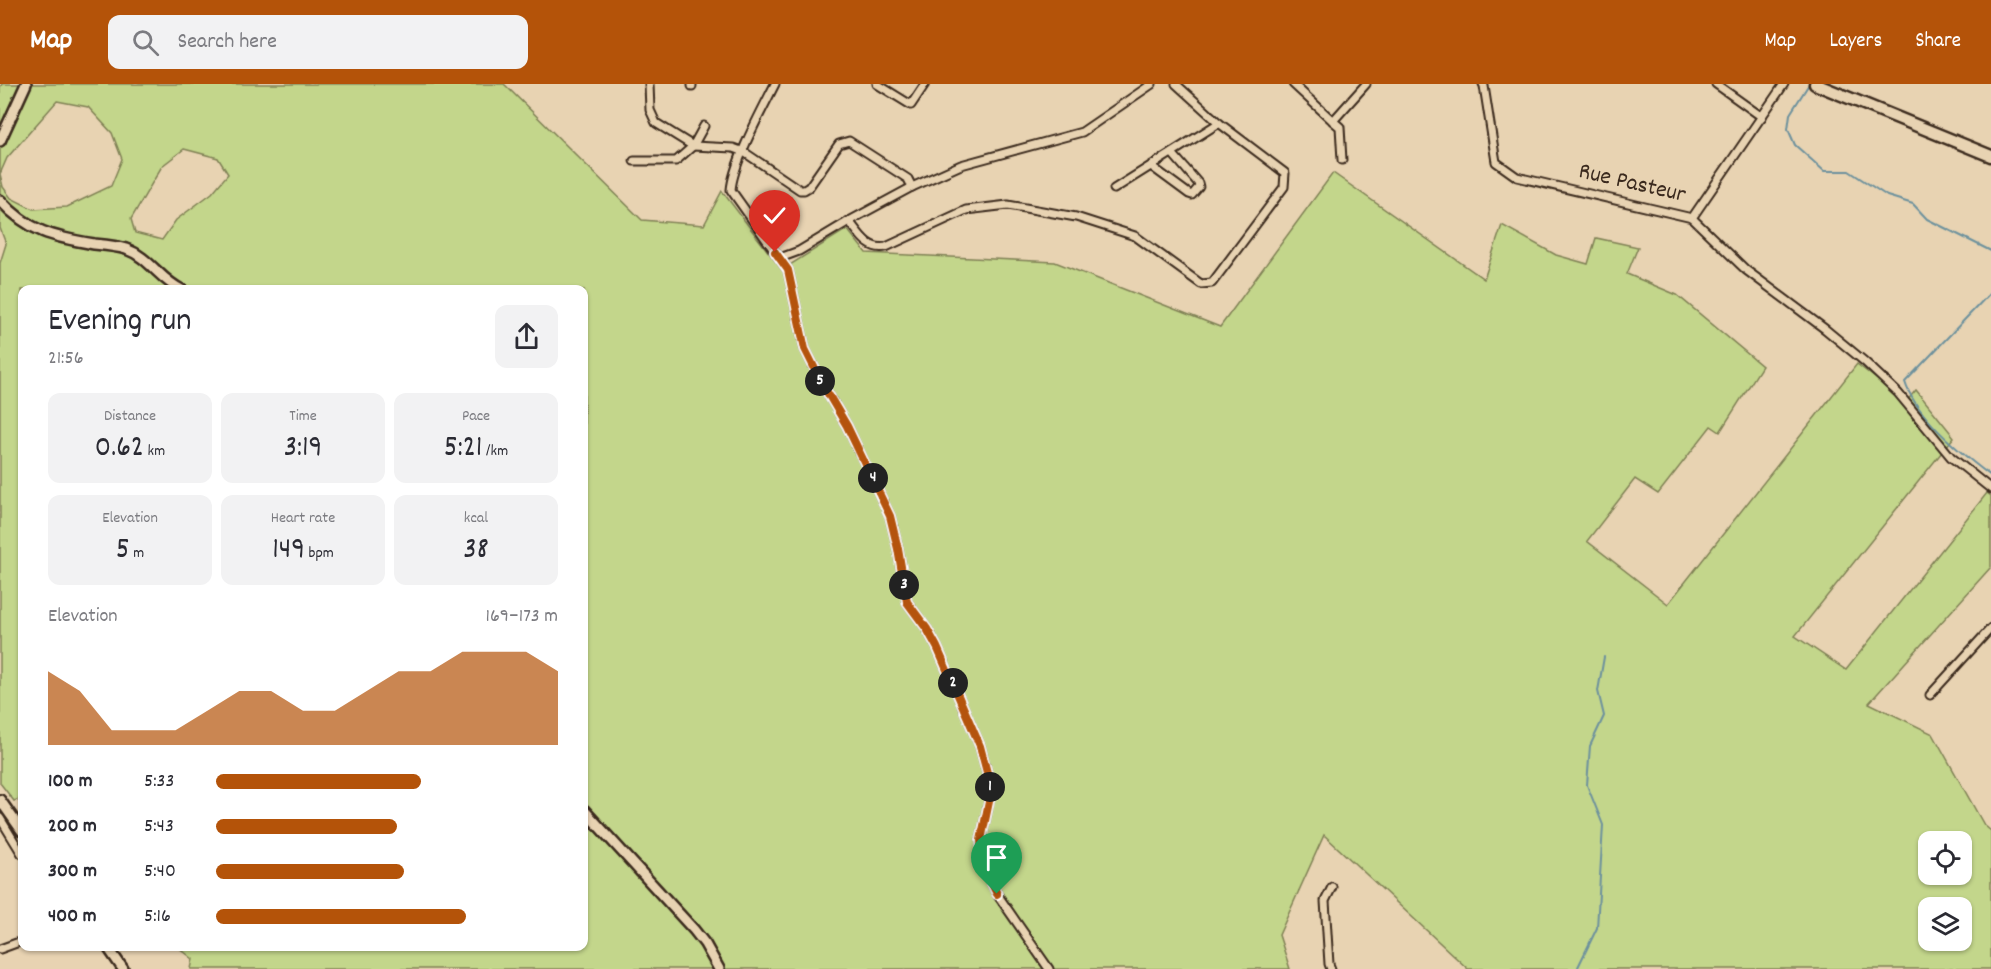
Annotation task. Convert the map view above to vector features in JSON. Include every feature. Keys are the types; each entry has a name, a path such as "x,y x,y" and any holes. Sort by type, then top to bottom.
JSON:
{"main road":[{"path":"1817,85 1991,157"}],"street":[{"path":"0,141 26,84"},
{"path":"649,84 650,110 656,123 693,146 733,147 744,152 800,190 809,187 839,144 849,141 908,179 912,188"},
{"path":"775,84 731,183 731,190 788,270 805,349 847,426 890,516 907,602 937,647 980,746 990,784 990,797 981,840 986,871 997,894 1049,969"},
{"path":"877,84 911,105 925,84"},
{"path":"780,258 799,251 849,221 960,165 1082,132 1152,84"},
{"path":"849,221 871,247 878,249 966,210 1008,205 1076,217 1135,236 1201,284 1212,284 1284,187 1286,173 1219,123 1176,84"},
{"path":"1293,84 1340,127 1342,160"},
{"path":"1333,121 1366,84"},
{"path":"1716,84 1762,117"},
{"path":"1692,218 1784,84"},
{"name":"Rue Pasteur","path":"1484,85 1496,162 1517,177 1692,218 1746,270 1825,328 1865,362 1898,393 1951,457 1991,489"},
{"path":"1114,189 1219,123"},
{"path":"634,161 676,161 693,146 704,126"},
{"path":"1151,166 1192,195 1199,187 1198,183 1172,153"},
{"path":"0,200 14,216 28,225 64,239 125,249 143,258 170,285"},
{"path":"1930,695 1991,628"},
{"path":"0,800 18,825"},
{"path":"588,814 694,930 719,969"},
{"path":"0,818 18,848"},
{"path":"5,828 16,822"},
{"path":"1332,887 1324,901 1329,964 1332,969"},
{"path":"0,949 18,942"},
{"path":"110,951 123,969"}],"green space":[{"path":"2,84 504,84 642,220 704,225 722,191 782,270 847,229 866,253 1055,262 1220,327 1333,173 1484,279 1502,225 1556,255 1588,264 1596,238 1638,247 1627,274 1677,295 1762,366 1720,432 1711,426 1658,494 1635,479 1587,541 1668,604 1857,364 1906,402 1916,390 1954,437 1795,636 1846,670 1987,493 1991,496 1991,567 1869,703 1933,734 1984,825 1991,831 1991,969 1468,969 1324,835 1279,935 1290,969 191,969 193,959 183,951 588,951 588,285 18,285 18,800 14,801 0,783 0,263 6,244 0,228 0,174 0,87","holes":["57,101 88,107 112,133 122,159 111,186 67,207 33,209 11,198 3,187 0,174 7,158","184,149 218,158 228,174 212,193 176,220 162,240 135,233 131,219 162,166"]}],"waterway":[{"path":"1809,84 1790,114 1788,129 1795,145 1824,171 1849,171 1887,196 1913,204 1927,219 1991,251"},
{"path":"1991,292 1905,382 1919,408 1930,422 1954,446 1991,476"},
{"path":"1578,967 1597,928 1603,825 1587,785 1590,746 1604,716 1598,691 1604,657"}],"route":[{"path":"775,252 788,270 799,330 805,349 847,426 890,516 907,602 937,647 980,746 990,784 990,797 981,840 982,852 986,871 997,894"}]}
